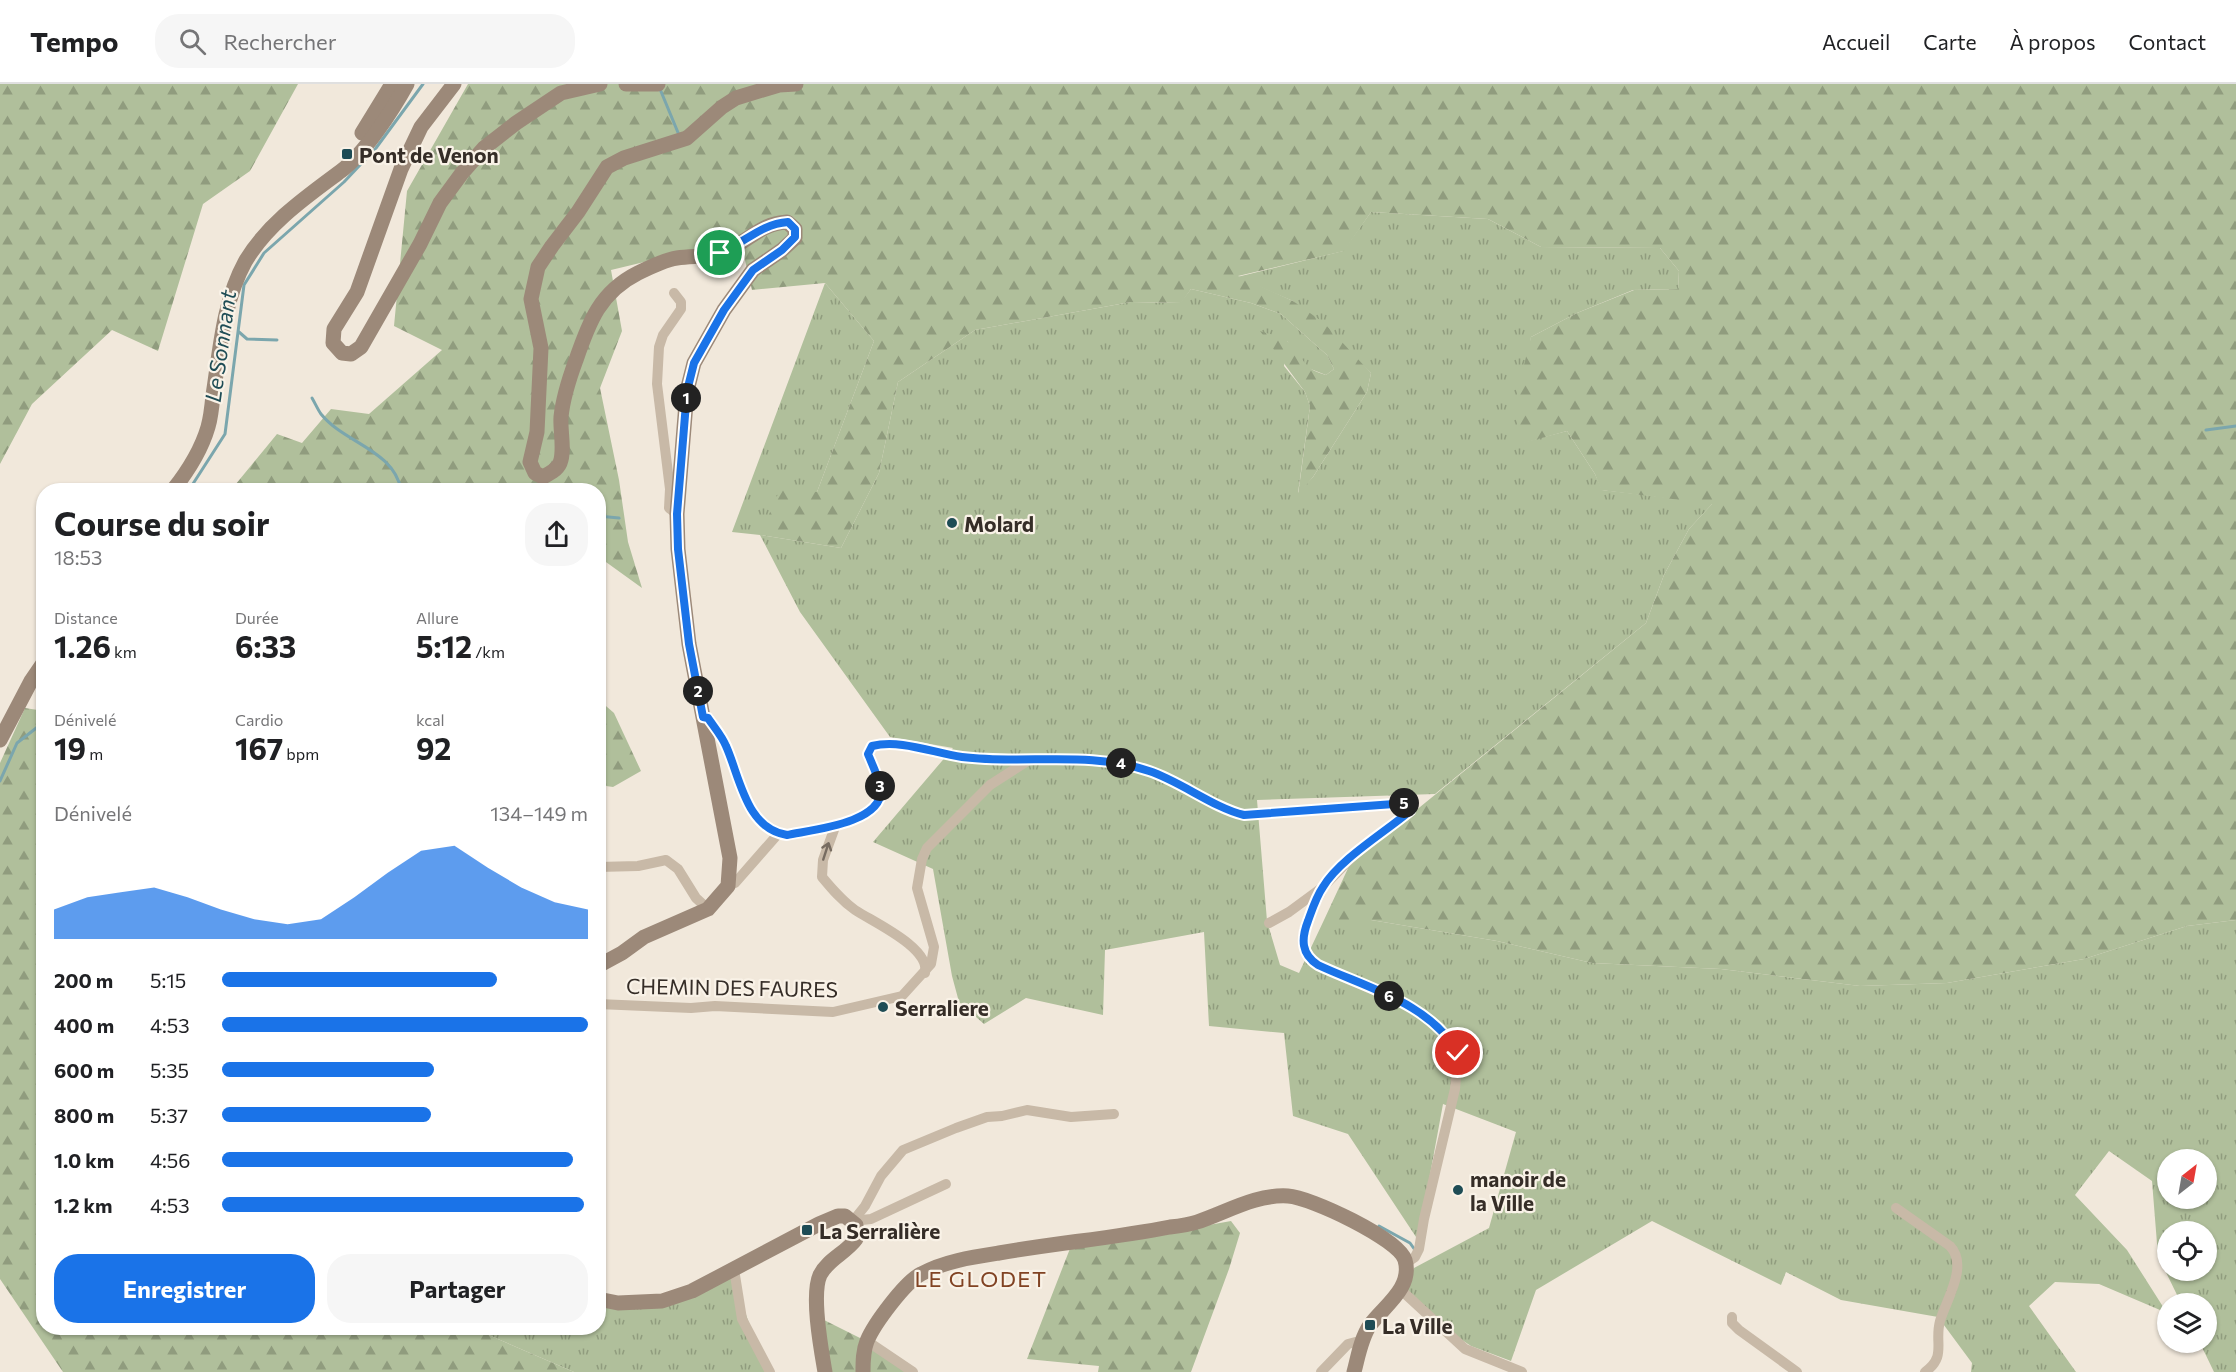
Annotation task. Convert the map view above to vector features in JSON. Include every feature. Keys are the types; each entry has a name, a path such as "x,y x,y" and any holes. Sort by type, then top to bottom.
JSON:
{"street":[{"path":"328,179 377,112 392,84"},
{"path":"178,483 194,459 208,426 227,310 238,275 263,237 328,179 341,171 364,146 394,106 407,84"},
{"path":"454,84 421,127 401,169 357,292 334,329 333,343 342,353 351,354 361,347 440,203 484,148 561,93 600,84"},
{"path":"626,84 656,84"},
{"path":"728,886 730,858 684,614 678,549 677,514 687,391 694,363 724,310 753,270 782,250 795,237 795,229 788,222 773,223 761,228 737,246 720,253 677,258 665,262 637,274 614,289 591,317 563,398 560,462 553,471 543,477 535,473 530,462 537,432 541,348 531,299 538,267 607,166 624,158 681,140 736,98 779,85 796,84"},
{"path":"674,293 681,302 681,309 663,335 659,346 657,384 670,489 669,508 677,514"},
{"path":"0,740 36,674"},
{"path":"703,717 708,718 726,744 746,798 757,818 778,834 787,835 835,827 862,815 874,805 880,796 881,788 868,754 872,746 885,742 963,757 1088,759 1121,763 1147,770 1244,815 1404,803 1411,806 1410,811 1356,853 1323,886 1289,912 1269,923"},
{"path":"925,973 931,964 934,947 917,888 922,859 927,848 990,785 1030,759"},
{"path":"835,827 823,860 822,877 854,909 903,939 924,961 927,967 925,973"},
{"path":"606,962 644,937 708,909 728,886 735,883 778,834"},
{"path":"606,867 638,866 666,860 678,869 691,891 708,909"},
{"path":"1323,886 1302,938 1305,953 1311,960 1416,1009 1434,1024 1454,1045 1458,1053 1455,1089 1419,1249 1415,1257 1406,1263"},
{"name":"CHEMIN DES FAURES","path":"606,1004 691,1008 715,1006 833,1012 902,996 925,973"},
{"path":"853,1221 865,1206 881,1176 903,1150 987,1117 1027,1110 1071,1117 1114,1114"},
{"path":"606,1301 618,1303 662,1301 692,1291 819,1224 838,1216 844,1216 853,1221 871,1219 946,1184"},
{"path":"863,1372 863,1356 867,1341 879,1320 918,1275 940,1266 974,1257 1136,1234 1195,1223 1242,1204 1269,1197 1289,1196 1304,1199 1358,1223 1401,1251 1406,1263 1401,1290 1370,1325 1354,1372"},
{"path":"1896,1208 1956,1252 1956,1275 1940,1323 1938,1357 1934,1366 1925,1372"},
{"path":"825,1372 816,1292 820,1275 831,1260 856,1239 857,1232 853,1221"},
{"path":"734,1269 742,1319 770,1372"},
{"path":"1401,1290 1465,1349 1522,1372"},
{"path":"1732,1317 1732,1323 1739,1330 1797,1372"},
{"path":"1321,1372 1348,1344 1363,1340"},
{"path":"867,1341 913,1372"}],"green space":[{"path":"0,84 298,84 250,171 203,204 158,351 112,330 32,404 0,464"},
{"path":"468,84 2236,84 2236,920 2187,926 2084,959 1947,983 1860,986 1721,969 1592,963 1497,941 1371,920 1324,920 1350,864 1646,623 1664,575 1689,529 1712,504 1601,490 1595,474 1567,431 1517,445 1517,393 1531,337 1577,313 1634,290 1678,289 1679,271 1660,248 1541,247 1488,219 1371,212 1344,251 1238,276 1293,301 1324,323 1371,373 1367,392 1313,477 1298,495 1310,406 1305,392 1260,331 1284,339 1293,346 1311,369 1326,375 1334,369 1327,355 1281,314 1251,303 1191,289 1181,303 1131,302 975,330 898,382 879,473 841,548 760,535 781,487 817,492 874,341 825,283 752,290 740,239 611,270 622,331 600,388 619,480 628,542 642,588 606,562 606,483 237,483 277,434 302,443 331,409 369,414 442,350 394,326 407,191"},
{"path":"1371,212 1488,219 1541,247 1660,248 1679,271 1678,289 1633,290 1577,313 1531,337 1517,444 1567,431 1595,474 1602,490 1713,503 1689,529 1664,575 1646,623 1435,794 1257,800 1267,921 1280,965 1299,973 1324,920 1371,920 1497,941 1592,963 1721,969 1860,986 1947,983 2084,959 2187,926 2236,920 2236,1372 2214,1372 2205,1353 2217,1353 2217,1293 2176,1293 2170,1281 2217,1281 2217,1221 2157,1221 2157,1244 2152,1181 2109,1151 2075,1195 2127,1250 2157,1297 2157,1309 2099,1284 2055,1282 2029,1306 2076,1372 1971,1372 1972,1363 1938,1317 1841,1300 1786,1272 1781,1285 1652,1221 1536,1290 1511,1361 1471,1346 1456,1336 1407,1290 1414,1268 1489,1228 1516,1132 1443,1104 1418,1240 1348,1134 1293,1116 1284,1033 1209,1026 1204,932 1105,950 1103,1015 1026,998 984,1024 959,1002 952,976 933,869 873,842 953,748 890,737 800,612 760,535 732,532 825,283 874,341 817,492 761,535 841,548 879,473 898,382 975,330 1131,302 1180,303 1191,289 1251,303 1281,314 1327,355 1334,369 1326,375 1308,368 1287,341 1284,366 1305,392 1310,406 1298,493 1313,477 1367,392 1371,373 1293,301 1237,277 1343,251"},
{"path":"606,706 614,713 641,771 613,787 606,786"},
{"path":"25,708 36,710 36,1332 0,1279 0,763"},
{"path":"1231,1221 1240,1233 1191,1372 1098,1372 1099,1366 1027,1359 1071,1246 1115,1242"},
{"path":"733,1277 766,1372 574,1372 489,1335 606,1335 606,1306 642,1309"},
{"path":"824,1320 862,1339 905,1372 831,1372"},
{"path":"38,1335 489,1335 574,1372 63,1372"}],"waterway":[{"name":"Le Sonnant","path":"194,483 225,434 244,285 264,253 344,182 376,148 423,84"},
{"path":"660,89 679,135"},
{"path":"239,332 247,339 277,340"},
{"path":"312,398 321,414 331,424 389,465 398,483"},
{"path":"2206,430 2236,426"},
{"path":"606,517 619,518"},
{"name":"Le Sonnant","path":"0,781 17,743 36,728"},
{"path":"1379,1226 1410,1243 1415,1250"}],"place":[{"name":"Pont de Venon","path":"347,154"},
{"name":"Molard","path":"952,523"},
{"name":"Serraliere","path":"883,1007"},
{"name":"manoir de la Ville","path":"1458,1190"},
{"name":"La Serralière","path":"807,1230"},
{"name":"La Ville","path":"1370,1325"}],"district":[{"name":"LE GLODET","path":"981,1278"}],"route":[{"path":"720,253 737,246 761,228 773,223 788,222 795,229 795,237 782,250 753,270 724,310 694,363 687,391 677,514 684,614 703,717 708,718 726,744 746,798 757,818 778,834 787,835 826,829 862,815 874,805 880,796 881,788 868,754 872,746 885,742 963,757 1012,760 1088,759 1121,763 1158,774 1244,815 1408,803 1411,806 1410,811 1356,853 1323,886 1305,928 1302,938 1303,946 1305,953 1318,965 1416,1009 1448,1038 1458,1053"}]}
